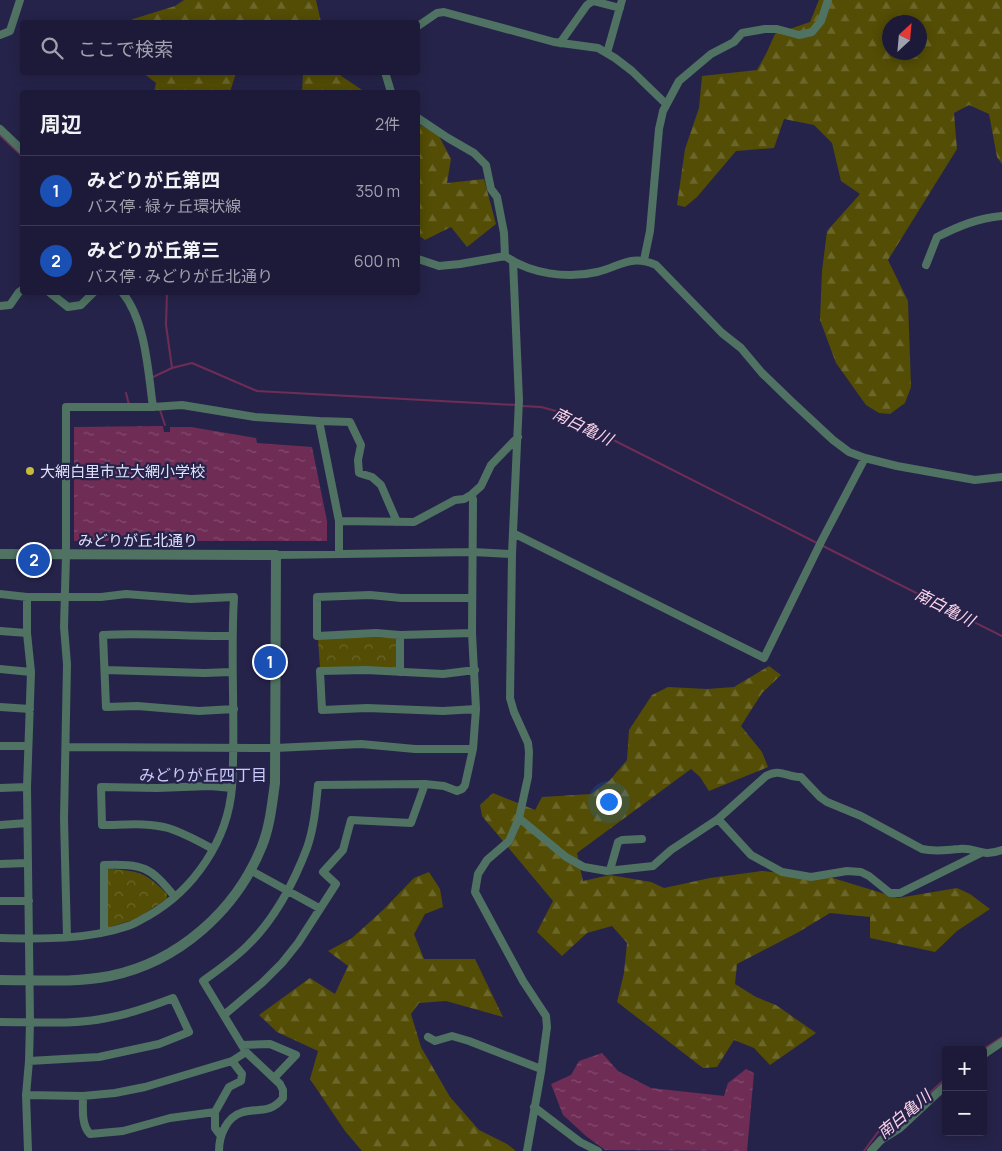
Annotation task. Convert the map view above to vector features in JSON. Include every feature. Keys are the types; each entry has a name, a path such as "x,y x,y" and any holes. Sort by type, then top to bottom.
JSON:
{"street":[{"path":"0,36 10,31 20,0"},
{"path":"560,43 593,0 621,4 607,53"},
{"path":"644,260 650,231 660,129 666,104 679,80 711,54 734,42 742,33 765,28 777,28 799,35 812,32 821,21 828,0"},
{"path":"420,25 437,13 444,12 560,43 591,46 607,53 632,71 666,104"},
{"path":"385,75 390,90"},
{"path":"420,119 474,153 486,165 491,189 497,197 504,233 505,256"},
{"path":"0,129 20,148"},
{"path":"926,265 937,237 970,221 1002,216"},
{"path":"420,260 439,266 505,256 513,261 551,274 574,276 597,272 636,259 644,260 656,265 722,333 742,348 776,387 833,440 850,452 897,466 975,480 1002,477"},
{"path":"513,261 520,400 512,554 510,698 528,743 528,777 518,818 509,841 487,860 478,874 475,892 523,981 546,1016 547,1026 541,1069 527,1151"},
{"path":"0,306 10,305 20,291"},
{"path":"53,295 68,308 81,305 91,295"},
{"path":"124,295 135,316 143,340 153,408"},
{"path":"67,937 64,819 67,664 64,627 66,407 153,408 182,405 255,417 350,422 361,445 358,460 360,473 372,477 381,485 397,522"},
{"path":"319,421 339,521 339,553"},
{"path":"339,521 414,522 454,500 464,499 472,495 481,486 491,465 518,437"},
{"path":"513,533 764,658 865,458"},
{"path":"219,1151 224,1128 234,1117 242,1112 266,1110 280,1102 283,1098 283,1090 280,1084 244,1048 203,981 232,960 249,944 266,924 287,890 307,847 315,816 318,785 424,784 444,786 457,791 462,789 465,784 473,749 476,709 472,633 472,495"},
{"path":"0,980 84,980 110,976 135,969 186,944 207,926 226,906 250,870 262,845 272,807 275,783 276,555 473,552 512,554"},
{"name":"みどりが丘北通り","path":"0,554 276,555"},
{"path":"0,594 27,597 101,597 126,594 192,599 234,597 231,636 234,709 232,788 223,828 213,849 192,880 157,911 130,926 67,937 0,938"},
{"path":"472,598 401,598 370,595 317,597 317,636 376,632 400,635 472,633"},
{"path":"27,597 27,633 31,672 27,787 30,1022 26,1095 28,1151"},
{"path":"0,631 27,633"},
{"path":"231,636 190,637 135,633 103,635 106,707 137,706 199,711 234,709"},
{"path":"400,635 400,672"},
{"path":"0,669 31,672"},
{"path":"105,670 232,672"},
{"path":"475,670 443,674 366,670 320,671 322,710 367,708 443,711 476,709"},
{"path":"0,707 30,710"},
{"path":"66,748 275,748 362,744 415,749 473,749"},
{"path":"0,746 28,746"},
{"path":"518,818 566,856 584,867 610,870 653,866 671,850 718,819 766,776 773,772 779,772 792,777 800,777 827,802 861,816 922,849 934,851 960,848 985,854 1002,850"},
{"path":"224,1015 257,988 282,963 298,943 336,884 323,872 343,850 351,820 412,823 424,784"},
{"path":"213,849 185,834 166,828 142,825 102,825 101,787 156,788 210,786 232,788"},
{"path":"0,788 27,787"},
{"path":"718,819 751,855 782,872 811,877 847,871 861,872 890,893 900,893 981,853"},
{"path":"0,825 27,823"},
{"path":"610,870 618,842 642,839"},
{"path":"0,864 28,863"},
{"path":"104,932 104,865 131,864 148,870 160,878 175,897"},
{"path":"250,870 320,908"},
{"path":"0,901 29,900"},
{"path":"0,1022 68,1022 106,1019 137,1011 173,998 190,1032 159,1044 99,1057 29,1060"},
{"path":"428,1037 435,1041 452,1036 541,1069"},
{"path":"987,1052 1002,1042"},
{"path":"26,1095 83,1096 115,1093 145,1087 232,1061 244,1048 270,1044 296,1055 274,1078"},
{"path":"221,1136 215,1128 215,1112 229,1087 241,1080 242,1074 232,1061"},
{"path":"870,1151 881,1140 900,1128 942,1089"},
{"path":"83,1096 84,1116 87,1131 90,1134 123,1131 170,1118 215,1112"},
{"path":"534,1107 580,1142 598,1151"}],"green space":[{"path":"184,0 316,0 321,20 133,20 175,6"},
{"path":"819,0 1002,0 1002,164 997,157 989,114 969,105 954,113 957,149 888,260 908,301 911,387 905,403 890,414 879,413 866,405 836,363 820,320 822,271 827,231 860,194 841,181 832,143 814,125 784,119 774,148 736,151 697,197 685,207 677,205 685,149 699,108 702,76 757,70 775,34 810,22"},
{"path":"146,75 235,75 231,90 154,90 156,83"},
{"path":"303,75 340,75 362,90 302,90"},
{"path":"420,125 438,134 451,159 447,183 484,179 496,224 467,247 451,227 425,240 420,236"},
{"path":"397,638 396,670 320,668 318,639"},
{"path":"769,666 781,675 762,693 741,726 762,752 768,767 709,791 700,777 691,769 577,853 583,881 610,875 651,882 664,888 710,878 762,871 833,878 898,898 957,888 970,894 990,909 957,931 935,952 870,938 870,917 830,913 797,933 737,964 735,984 756,997 776,1005 816,1033 770,1065 754,1048 734,1040 717,1067 703,1068 617,1002 624,973 627,943 612,926 587,933 562,956 537,932 553,901 482,816 480,805 493,793 535,810 542,797 591,794 610,780 627,760 629,730 652,695 668,687 707,689 734,687"},
{"path":"109,869 135,872 147,877 167,894 167,899 136,919 107,928 106,871"},
{"path":"429,872 440,889 443,907 425,914 414,934 424,959 475,959 503,1017 446,1001 419,1003 411,1014 421,1047 450,1097 479,1130 507,1144 516,1151 362,1151 345,1131 310,1079 318,1051 277,1032 259,1015 310,978 335,994 348,966 328,951 352,938 414,878"}],"water":[{"path":"163,426 164,432 170,432 170,427 191,427 256,438 257,443 312,447 327,521 327,541 74,541 74,427"},
{"path":"602,1053 618,1071 651,1088 724,1096 728,1083 746,1069 754,1073 747,1151 605,1150 563,1115 551,1084 571,1075 579,1061"}],"waterway":[{"name":"南白亀川","path":"0,135 20,154"},
{"name":"南白亀川","path":"167,295 166,325 172,368"},
{"name":"南白亀川","path":"153,377 172,368 192,363 257,391 516,405"},
{"path":"126,393 129,405"},
{"name":"南白亀川","path":"521,406 541,407 556,411 817,543"},
{"path":"159,410 165,425"},
{"name":"南白亀川","path":"821,545 1002,636"},
{"name":"南白亀川","path":"987,1047 1002,1037"},
{"name":"南白亀川","path":"864,1151 878,1132 895,1125 942,1082"}],"place":[{"name":"大網白里市立大網小学校","path":"30,471"},
{"name":"みどりが丘第三","path":"34,560"},
{"name":"みどりが丘第四","path":"270,662"}],"district":[{"name":"みどりが丘四丁目","path":"203,775"}]}
